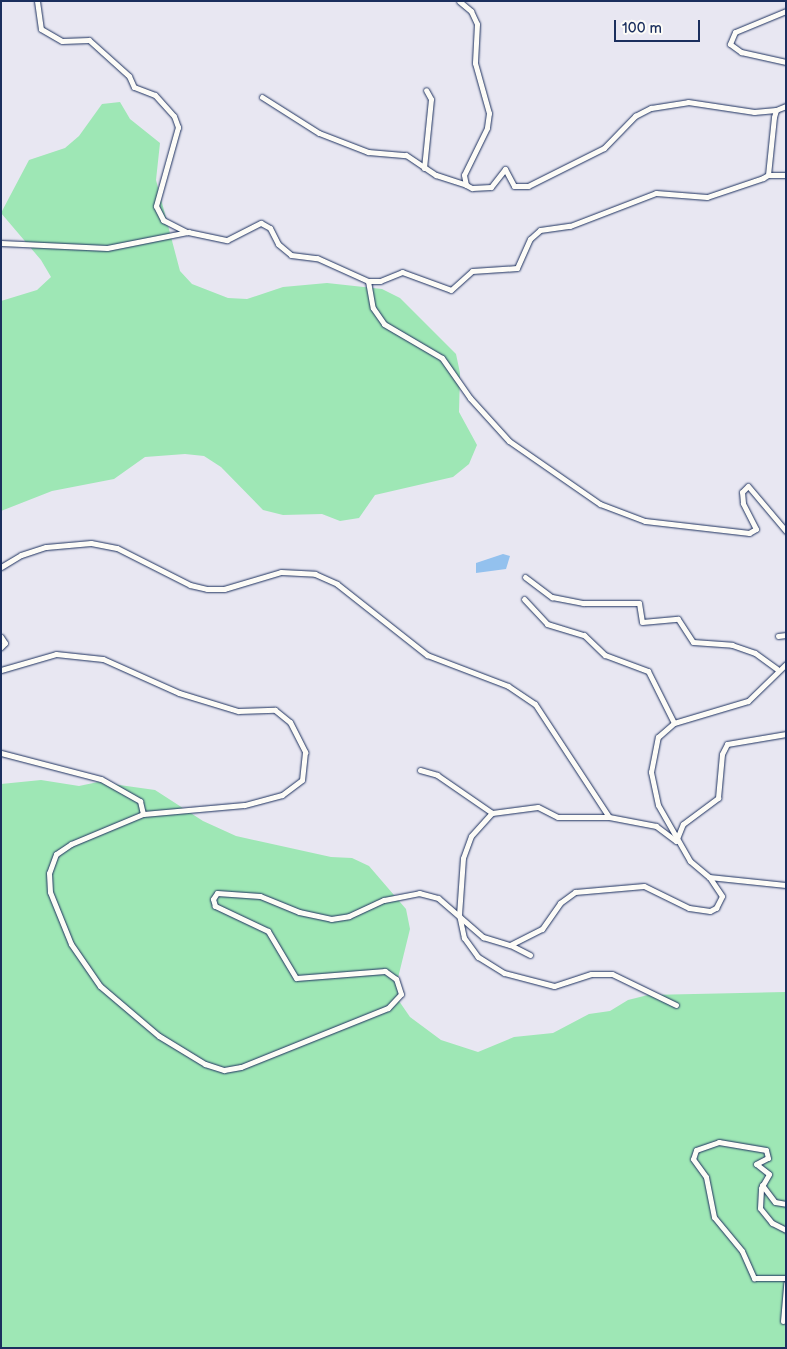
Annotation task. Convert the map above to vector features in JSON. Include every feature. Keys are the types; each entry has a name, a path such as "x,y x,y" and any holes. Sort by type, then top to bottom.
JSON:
{"street":[{"path":"36,1 41,29 62,42 88,40 128,76 134,87 154,95 174,116 178,126 156,206 163,220 188,232 227,240 249,226 266,225 278,244 291,255 317,258 368,280 380,281 402,272 451,290 472,271 517,268 530,239 540,230 570,226 656,193 707,197 768,175 786,175"},
{"path":"459,1 471,11 477,24 475,63 489,113 487,128 464,175 466,185"},
{"path":"786,11 762,18 730,37 735,50 786,62"},
{"path":"424,168 431,99 426,90"},
{"path":"262,97 319,133 368,152 406,155 443,179 479,190 490,187 505,169 514,186 528,186 604,148 635,116 663,105 697,102 754,112 776,110 786,106"},
{"path":"768,175 776,110"},
{"path":"1,243 107,248 188,232"},
{"path":"368,280 373,308 384,324 442,358 503,436 564,483 600,504 645,521 749,533 756,529 743,503 742,492 748,486 786,531"},
{"path":"1,567 21,555 46,547 92,543 117,548 207,589 224,589 281,572 315,574 337,584 427,655 508,686 535,704 609,817"},
{"path":"525,577 552,596 583,603 639,603 642,622 678,620 693,642 732,645 755,653 778,669"},
{"path":"524,599 547,624 584,635 605,655 648,671 674,723"},
{"path":"778,636 786,635"},
{"path":"1,637 5,642 1,647"},
{"path":"1,670 56,654 103,659 179,694 238,711 275,710 290,722 305,752 302,780 282,795 244,805 143,814 62,848 51,864 50,892 71,944 100,986 184,1054 216,1068 241,1067 381,1012 394,1004 401,989 391,972 385,971 299,980 268,931 215,906 215,895 260,896 299,912 331,919 349,916 384,900 420,893 438,898 483,937 510,945 530,955"},
{"path":"510,945 542,930 560,903 586,890 644,886 689,908 710,911 722,896 709,877 690,862 658,805 651,772 658,737 674,723 748,701 778,669 786,664"},
{"path":"676,840 683,824 718,798 722,754 727,744 786,734"},
{"path":"1,753 109,783 137,798 143,814"},
{"path":"420,770 437,775 492,813"},
{"path":"676,840 656,826 609,817 558,817 538,807 492,813 471,836 463,858 459,915 467,946 504,973 554,986 591,974 612,974 676,1005"},
{"path":"709,877 786,885"},
{"path":"786,1230 772,1223 760,1208 762,1185 769,1172 756,1164 768,1158 766,1150 719,1142 694,1153 708,1183 714,1217 742,1251 754,1278 786,1278"},
{"path":"762,1185 775,1202 786,1204"},
{"path":"783,1320 786,1283"}],"green space":[{"path":"120,102 130,119 160,143 156,180 180,271 192,284 228,298 247,299 283,287 327,283 382,289 400,298 456,354 460,373 459,412 477,445 469,464 453,477 375,495 359,518 340,521 322,514 283,515 263,510 221,467 204,456 185,454 145,457 114,479 52,491 1,511 1,301 37,290 51,277 41,260 1,213 29,160 65,148 79,136 102,104"},
{"path":"41,780 79,786 98,782 155,790 203,821 236,836 331,857 352,858 369,866 406,909 410,929 397,982 399,1001 410,1017 441,1040 478,1052 514,1037 553,1033 589,1014 610,1011 628,1000 648,995 786,992 786,1348 1,1348 1,784"}],"water":[{"path":"503,554 510,556 506,569 476,573 476,563"}]}
